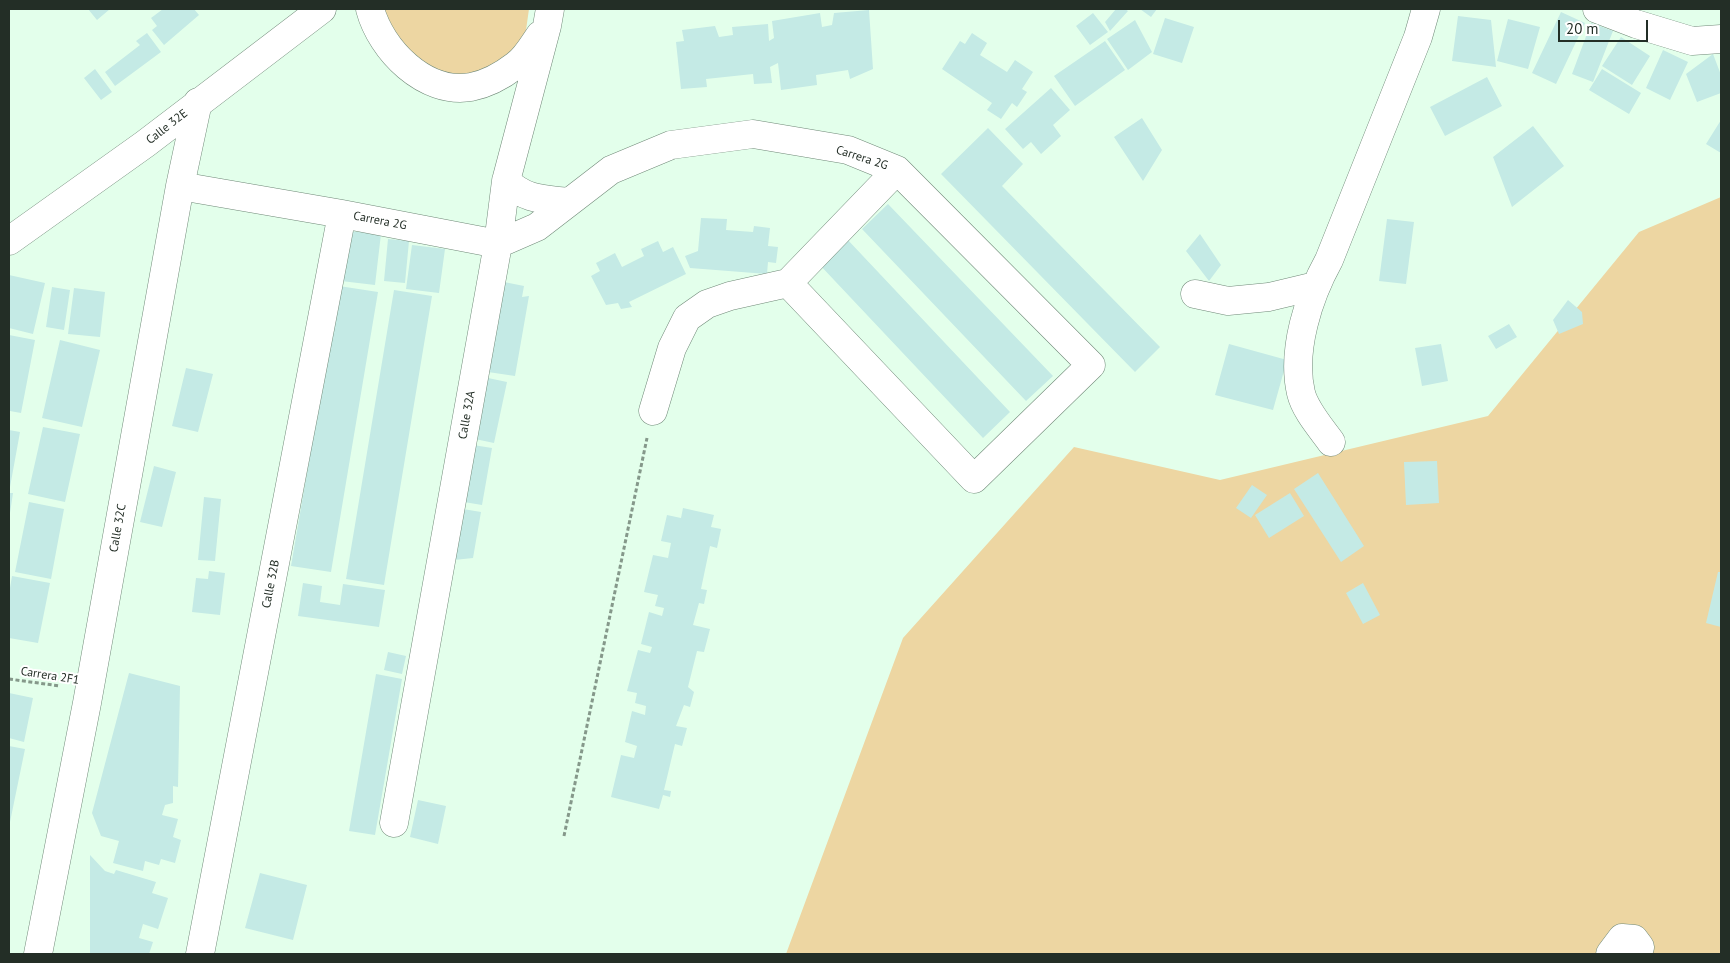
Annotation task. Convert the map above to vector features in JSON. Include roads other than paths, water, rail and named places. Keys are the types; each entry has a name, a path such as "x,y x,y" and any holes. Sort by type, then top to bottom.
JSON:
{"street":[{"name":"Calle 32E","path":"9,242 144,144 322,9"},
{"path":"370,9 374,24 407,67 430,80 452,87 471,87 492,80 518,64 549,17"},
{"path":"1331,442 1301,393 1299,348 1315,286 1329,260 1418,37 1426,9"},
{"path":"1597,9 1636,16 1692,40 1721,39"},
{"name":"Calle 32A","path":"394,823 498,244 506,182 549,17"},
{"name":"Calle 32C","path":"38,954 89,691 180,186 198,102"},
{"name":"Carrera 2G","path":"180,186 342,214 498,244 537,227 611,170 672,145 753,134 848,150 897,170 1092,365 974,479 788,283"},
{"path":"653,411 672,348 687,318 707,304 730,296 788,283 897,170"},
{"path":"506,182 519,193 535,199 568,202"},
{"name":"Calle 32B","path":"200,954 342,214"},
{"path":"1195,294 1228,301 1269,297 1315,286"},
{"path":"1610,954 1622,938 1634,939 1640,947 1638,954"}]}
